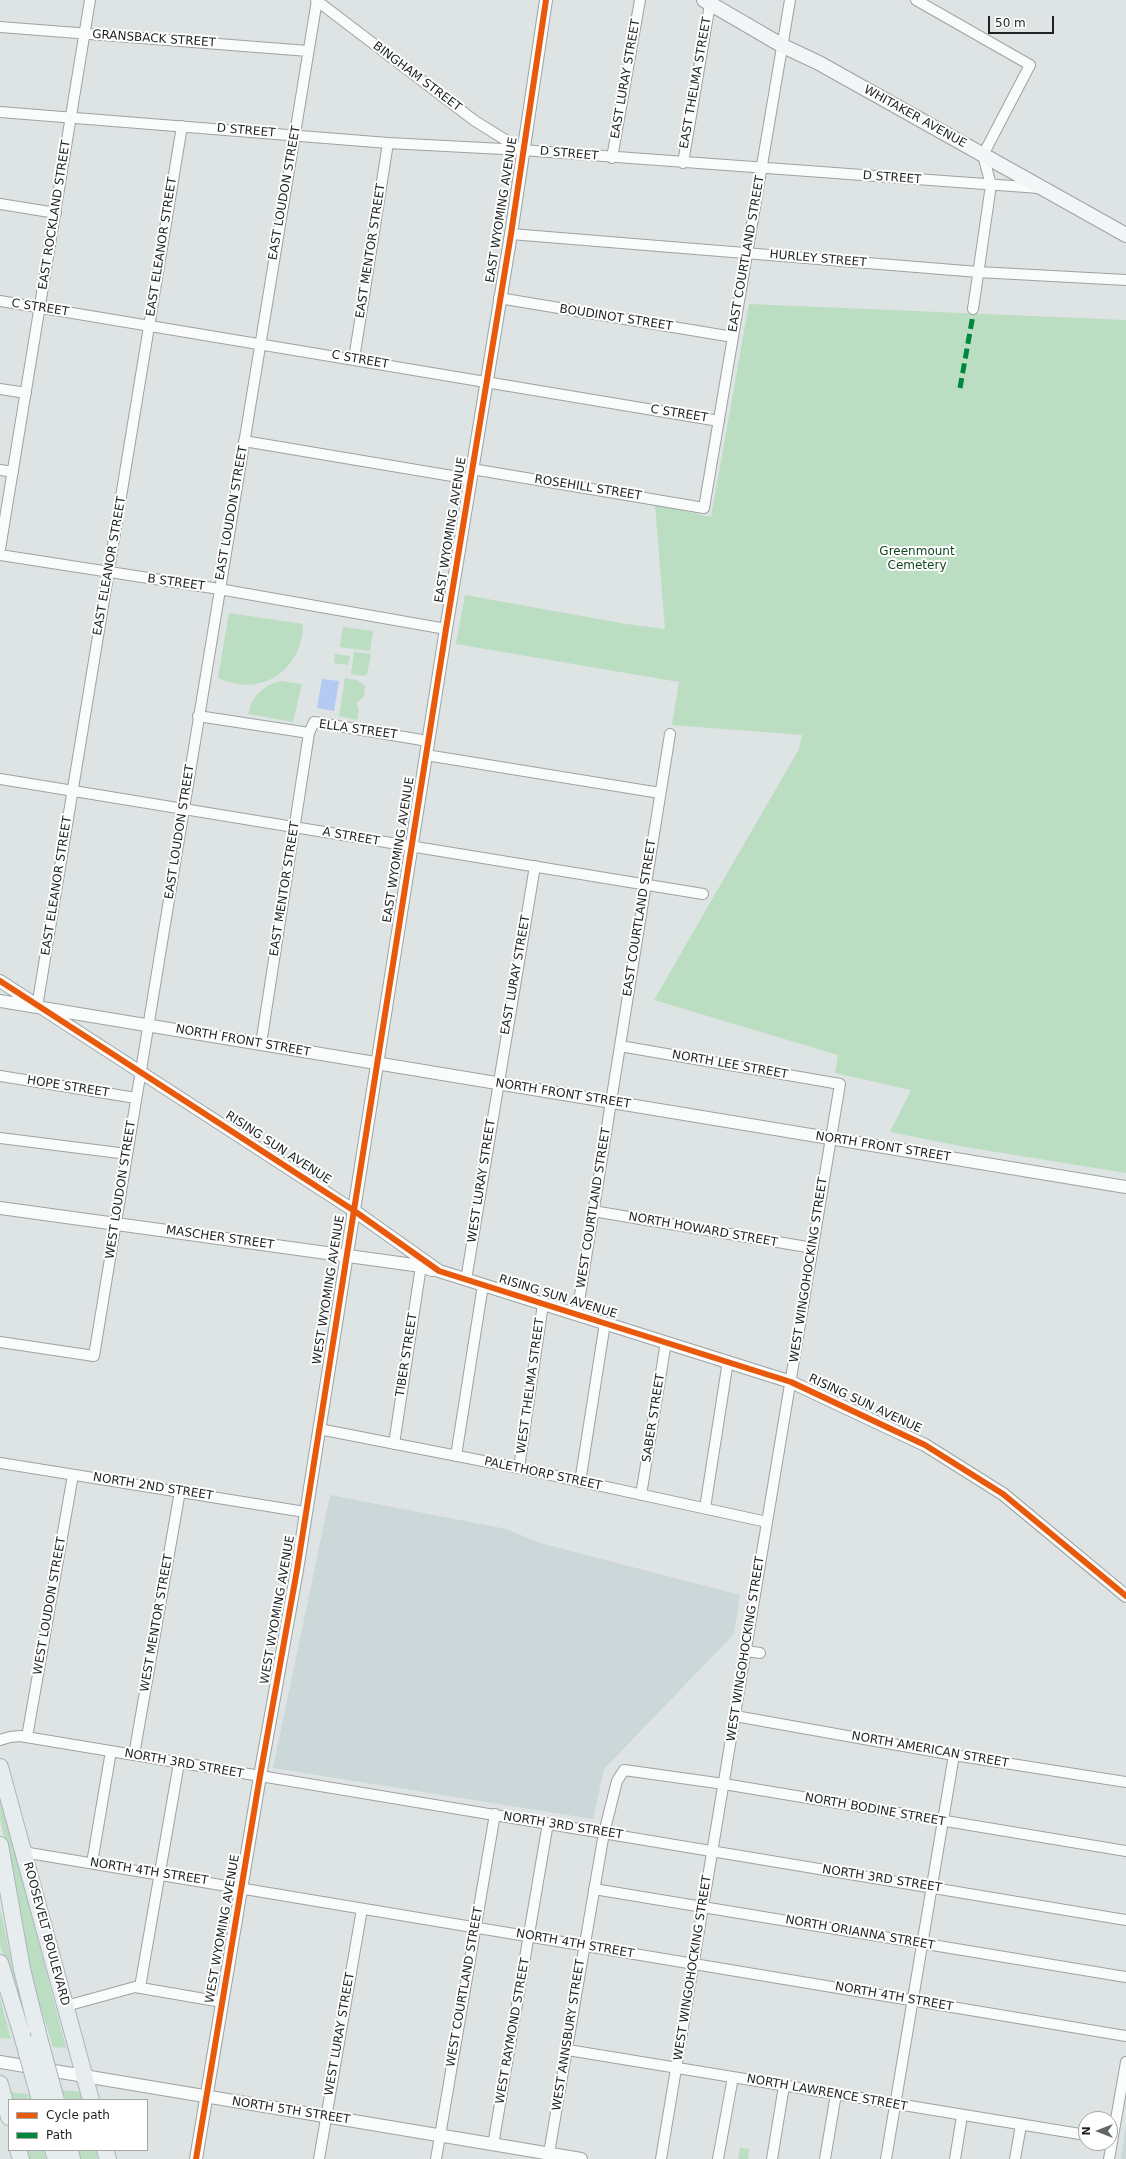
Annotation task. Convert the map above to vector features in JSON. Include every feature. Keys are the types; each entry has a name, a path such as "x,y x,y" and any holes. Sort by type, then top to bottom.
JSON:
{"highway":[{"name":"ROOSEVELT BOULEVARD","path":"0,1767 91,2099"},
{"name":"ROOSEVELT BOULEVARD","path":"0,1845 22,1969 56,2099"},
{"path":"0,1963 40,2099"},
{"path":"0,2084 8,2113"}],"main road":[{"name":"WHITAKER AVENUE","path":"707,2 782,46 819,63 1126,235"}],"street":[{"name":"EAST ROCKLAND STREET","path":"0,549 90,0"},
{"name":"BINGHAM STREET","path":"317,0 475,121 522,150"},
{"name":"EAST LOUDON STREET","path":"149,1025 198,716 317,0"},
{"name":"EAST WYOMING AVENUE","path":"376,1064 499,298 511,234 522,150 546,0"},
{"name":"EAST LURAY STREET","path":"612,158 640,0"},
{"name":"EAST COURTLAND STREET","path":"704,508 790,0"},
{"path":"916,0 1030,65 983,155 991,185 973,309"},
{"name":"EAST THELMA STREET","path":"683,163 707,2"},
{"name":"GRANSBACK STREET","path":"0,27 308,51"},
{"name":"D STREET","path":"0,112 388,143 522,150 612,158 1043,188"},
{"name":"EAST ELEANOR STREET","path":"37,1007 110,572 182,126"},
{"name":"EAST MENTOR STREET","path":"354,359 388,143"},
{"path":"0,204 56,213"},
{"name":"HURLEY STREET","path":"511,234 978,272 1126,280"},
{"name":"BOUDINOT STREET","path":"499,298 733,337"},
{"name":"C STREET","path":"0,301 719,420"},
{"path":"0,389 26,393"},
{"name":"ROSEHILL STREET","path":"244,441 704,508"},
{"path":"0,470 13,472"},
{"name":"B STREET","path":"0,555 219,589 446,629"},
{"name":"ELLA STREET","path":"198,716 309,733 314,722 428,741"},
{"name":"EAST MENTOR STREET","path":"261,1044 309,733"},
{"name":"EAST COURTLAND STREET","path":"611,1102 670,734"},
{"path":"426,755 660,793"},
{"name":"A STREET","path":"0,779 72,792 703,894"},
{"name":"EAST LURAY STREET","path":"498,1083 535,866"},
{"name":"RISING SUN AVENUE","path":"0,981 37,1007 141,1072 353,1210 439,1271 791,1382 925,1445 1003,1494 1126,1596"},
{"name":"NORTH FRONT STREET","path":"0,1001 1126,1187"},
{"name":"WEST LOUDON STREET","path":"0,1342 94,1356 149,1025"},
{"name":"NORTH LEE STREET","path":"620,1046 840,1084"},
{"name":"WEST WYOMING AVENUE","path":"196,2159 319,1429 376,1064"},
{"name":"HOPE STREET","path":"0,1076 136,1098"},
{"name":"WEST LURAY STREET","path":"466,1280 498,1083"},
{"name":"WEST WINGOHOCKING STREET","path":"661,2159 840,1084"},
{"name":"WEST COURTLAND STREET","path":"577,1314 611,1102"},
{"path":"0,1138 127,1154"},
{"name":"MASCHER STREET","path":"0,1208 421,1266 439,1271"},
{"name":"NORTH HOWARD STREET","path":"593,1211 813,1248"},
{"name":"TIBER STREET","path":"394,1444 421,1266"},
{"path":"456,1456 483,1285"},
{"name":"WEST THELMA STREET","path":"519,1468 543,1304"},
{"path":"580,1482 605,1323"},
{"name":"SABER STREET","path":"641,1494 666,1342"},
{"path":"705,1508 728,1361"},
{"name":"PALETHORP STREET","path":"319,1429 519,1468 767,1522"},
{"name":"NORTH 2ND STREET","path":"0,1463 305,1512"},
{"name":"WEST LOUDON STREET","path":"27,1737 73,1475"},
{"name":"WEST MENTOR STREET","path":"134,1755 180,1491"},
{"path":"746,1651 760,1653"},
{"name":"NORTH AMERICAN STREET","path":"735,1716 954,1755 1126,1782"},
{"name":"NORTH 3RD STREET","path":"0,1740 15,1736 27,1737 179,1763 275,1777 1126,1920"},
{"path":"92,1863 111,1751"},
{"path":"886,2159 954,1755"},
{"path":"140,1987 179,1763"},
{"name":"NORTH BODINE STREET","path":"624,1771 724,1784 943,1822 1126,1851"},
{"name":"WEST ANNSBURY STREET","path":"549,2156 604,1833 617,1781 624,1771"},
{"name":"WEST COURTLAND STREET","path":"436,2159 495,1814"},
{"name":"WEST RAYMOND STREET","path":"494,2144 548,1824"},
{"name":"NORTH 4TH STREET","path":"23,1852 1126,2036"},
{"name":"NORTH ORIANNA STREET","path":"594,1889 703,1906 1126,1978"},
{"name":"WEST LURAY STREET","path":"318,2159 362,1909"},
{"path":"66,2006 140,1987 222,2002"},
{"name":"NORTH LAWRENCE STREET","path":"568,2050 1021,2126 1078,2134"},
{"name":"NORTH 5TH STREET","path":"0,2062 494,2144 549,2156 581,2159"},
{"path":"1116,2111 1126,2062"},
{"path":"718,2159 733,2077"},
{"path":"772,2159 784,2086"},
{"path":"825,2159 836,2094"},
{"path":"955,2159 962,2116"},
{"path":"1015,2159 1021,2126"}],"shaded area":[{"path":"330,1495 506,1529 540,1543 740,1595 734,1634 604,1769 593,1819 273,1768"},
{"path":"1126,2126 1126,2159 1121,2159"}],"green space":[{"name":"Greenmount Cemetery","path":"749,304 1126,320 1126,1173 966,1147 890,1132 911,1090 835,1073 838,1055 654,1000 799,749 802,735 672,725 679,682 456,644 465,595 626,624 665,629 655,504 711,517"},
{"path":"229,613 303,624 301,641 295,655 287,667 276,676 264,682 249,685 234,683 218,678"},
{"path":"343,627 373,631 370,651 340,647"},
{"path":"354,652 371,654 367,674 364,676 351,674"},
{"path":"335,654 350,656 348,665 334,663"},
{"path":"345,678 357,680 365,686 364,696 356,703 359,709 357,720 339,716"},
{"path":"281,681 302,684 293,722 248,714 252,702 259,692 269,685"},
{"path":"0,1794 66,2048 53,2047 29,1971 0,1817"},
{"path":"0,1910 1,1913 21,2006 0,1946"},
{"path":"0,1998 11,2039 0,2038"},
{"path":"61,2090 81,2092 83,2099 64,2099"},
{"path":"9,2092 28,2094 30,2099 11,2099"},
{"path":"740,2148 749,2149 748,2159 738,2159"},
{"path":"25,2151 43,2151 46,2159 28,2159"},
{"path":"78,2151 96,2151 98,2159 81,2159"}],"water":[{"path":"322,679 339,681 334,711 317,708"}],"marked path":[{"path":"960,388 973,315"}],"cycle path":[{"path":"196,2159 260,1776 297,1570 446,629 511,234 546,0"},
{"path":"0,981 353,1210 439,1271 791,1382 925,1445 1003,1494 1126,1596"}]}
